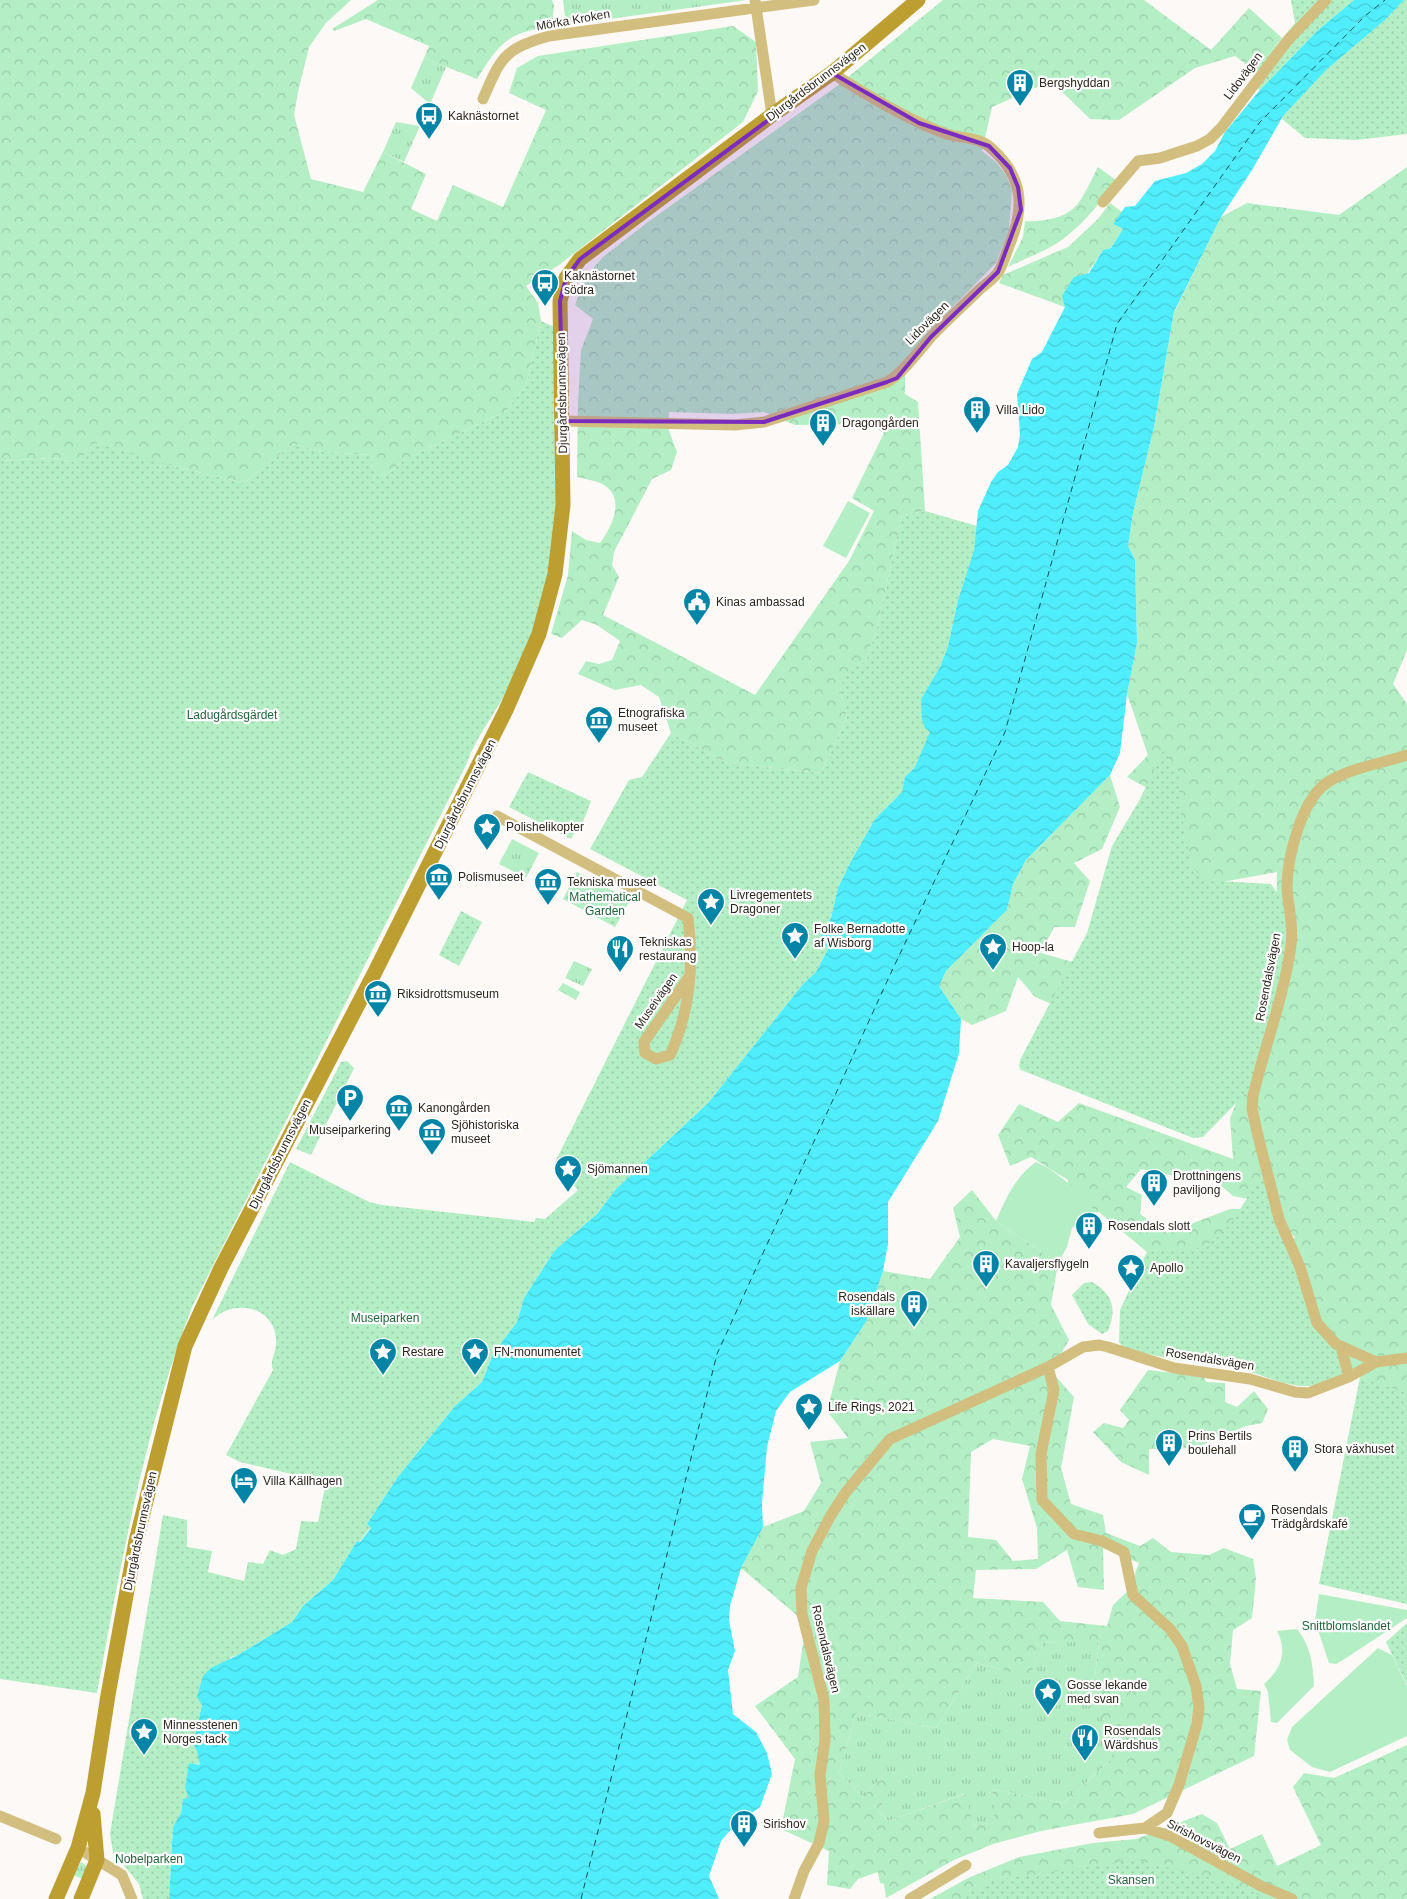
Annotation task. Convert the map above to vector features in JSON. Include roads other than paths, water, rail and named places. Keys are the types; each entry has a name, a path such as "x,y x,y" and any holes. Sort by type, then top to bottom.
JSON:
{"street":[{"name":"Mörka Kroken","path":"483,99 501,60 523,44 549,36 756,3 814,0"},
{"name":"Djurgårdsbrunnsvägen","path":"93,1792 136,1541 185,1346 221,1268 375,972 526,668 539,634 555,574 563,505 560,301 564,283 572,268 598,245 772,115 832,73 918,0"},
{"name":"Lidovägen","path":"1103,202 1138,161 1160,158 1197,146 1221,128 1264,70 1326,0"},
{"path":"756,3 772,115"},
{"name":"Lidovägen","path":"563,420 735,425 764,422 887,382 897,378 909,360 998,272 1015,232 1021,210 1018,188 1010,168 1002,158 989,146 981,142 944,134 919,123 832,73"},
{"name":"Rosendalsvägen","path":"1341,1347 1317,1323 1300,1267 1279,1219 1252,1109 1253,1096 1278,1006 1291,945 1292,926 1288,891 1297,828 1310,804 1328,782 1377,762 1407,755"},
{"name":"Museivägen","path":"497,816 688,918 692,953 689,993 681,1031 670,1055 656,1059 645,1053 644,1042 689,977"},
{"name":"Rosendalsvägen","path":"794,1899 804,1872 819,1843 824,1821 820,1775 825,1740 824,1700 801,1600 801,1588 812,1551 846,1492 890,1439 1048,1367 1083,1347 1098,1345 1166,1367 1250,1379 1295,1392 1308,1393 1349,1377 1376,1362"},
{"path":"1341,1347 1376,1362 1407,1358"},
{"path":"1341,1347 1349,1377"},
{"path":"1048,1367 1054,1390 1041,1454 1042,1500 1074,1534 1102,1541 1124,1552 1133,1595 1170,1629 1182,1646 1196,1686 1199,1707 1197,1724 1179,1785 1167,1813 1145,1828"},
{"path":"56,1899 78,1848 93,1792"},
{"path":"81,1899 97,1860 93,1836 93,1792"},
{"path":"0,1816 56,1839"},
{"name":"Sirishovsvägen","path":"1099,1832 1145,1828 1170,1836 1261,1886 1292,1899"},
{"path":"78,1848 122,1874 132,1899"},
{"path":"910,1899 966,1865"}],"water":[{"path":"1354,0 1404,0 1385,20 1327,69 1283,116 1252,170 1221,217 1174,312 1154,427 1133,513 1128,546 1135,560 1137,643 1127,694 1120,753 1110,775 1026,860 1013,884 1007,910 946,971 939,986 961,1019 959,1053 938,1121 888,1202 888,1244 883,1271 867,1320 840,1361 790,1392 776,1411 767,1447 762,1503 763,1527 741,1568 730,1606 729,1620 735,1651 728,1670 733,1714 756,1732 767,1753 772,1774 760,1807 734,1826 721,1841 709,1876 719,1899 169,1899 173,1827 181,1813 183,1799 189,1798 185,1788 189,1763 200,1765 193,1743 202,1705 197,1697 203,1676 211,1668 238,1655 292,1622 303,1606 333,1580 357,1541 360,1542 371,1528 367,1524 397,1478 455,1406 482,1382 493,1354 517,1322 524,1298 555,1250 597,1214 616,1189 708,1103 803,984 816,972 828,949 820,940 821,933 831,918 838,888 875,819 902,792 905,777 915,767 930,732 925,728 922,719 921,699 940,667 948,646 958,600 974,550 978,511 991,482 998,472 1008,465 1018,447 1020,434 1017,394 1032,359 1042,352 1065,307 1062,296 1074,277 1089,273 1103,250 1111,248 1123,229 1113,224 1125,207 1135,206 1155,181 1186,173 1202,164 1215,151 1225,132 1259,91 1318,30"}],"place":[{"name":"Bergshyddan","path":"1020,107"},
{"name":"Kaknästornet","path":"429,140"},
{"name":"Kaknästornet södra","path":"545,307"},
{"name":"Villa Lido","path":"977,434"},
{"name":"Dragongården","path":"823,447"},
{"name":"Kinas ambassad","path":"697,626"},
{"name":"Etnografiska museet","path":"599,744"},
{"name":"Polishelikopter","path":"487,851"},
{"name":"Polismuseet","path":"439,901"},
{"name":"Tekniska museet","path":"548,906"},
{"name":"Livregementets Dragoner","path":"711,926"},
{"name":"Folke Bernadotte af Wisborg","path":"795,960"},
{"name":"Hoop-la","path":"993,971"},
{"name":"Tekniskas restaurang","path":"620,973"},
{"name":"Riksidrottsmuseum","path":"378,1018"},
{"name":"Museiparkering","path":"350,1122"},
{"name":"Kanongården","path":"399,1132"},
{"name":"Sjöhistoriska museet","path":"432,1156"},
{"name":"Sjömannen","path":"568,1193"},
{"name":"Drottningens paviljong","path":"1154,1207"},
{"name":"Rosendals slott","path":"1089,1250"},
{"name":"Kavaljersflygeln","path":"986,1288"},
{"name":"Apollo","path":"1131,1292"},
{"name":"Rosendals iskällare","path":"914,1328"},
{"name":"Restare","path":"383,1376"},
{"name":"FN-monumentet","path":"475,1376"},
{"name":"Life Rings, 2021","path":"809,1431"},
{"name":"Prins Bertils boulehall","path":"1169,1467"},
{"name":"Stora växhuset","path":"1295,1473"},
{"name":"Villa Källhagen","path":"244,1505"},
{"name":"Rosendals Trädgårdskafé","path":"1252,1541"},
{"name":"Gosse lekande med svan","path":"1048,1716"},
{"name":"Minnesstenen Norges tack","path":"144,1756"},
{"name":"Rosendals Wärdshus","path":"1085,1762"},
{"name":"Sirishov","path":"744,1848"}],"park label":[{"name":"Ladugårdsgärdet","path":"232,715"},
{"name":"Mathematical Garden","path":"605,904"},
{"name":"Museiparken","path":"385,1318"},
{"name":"Snittblomslandet","path":"1346,1626"},
{"name":"Nobelparken","path":"149,1859"},
{"name":"Skansen","path":"1131,1880"}]}
